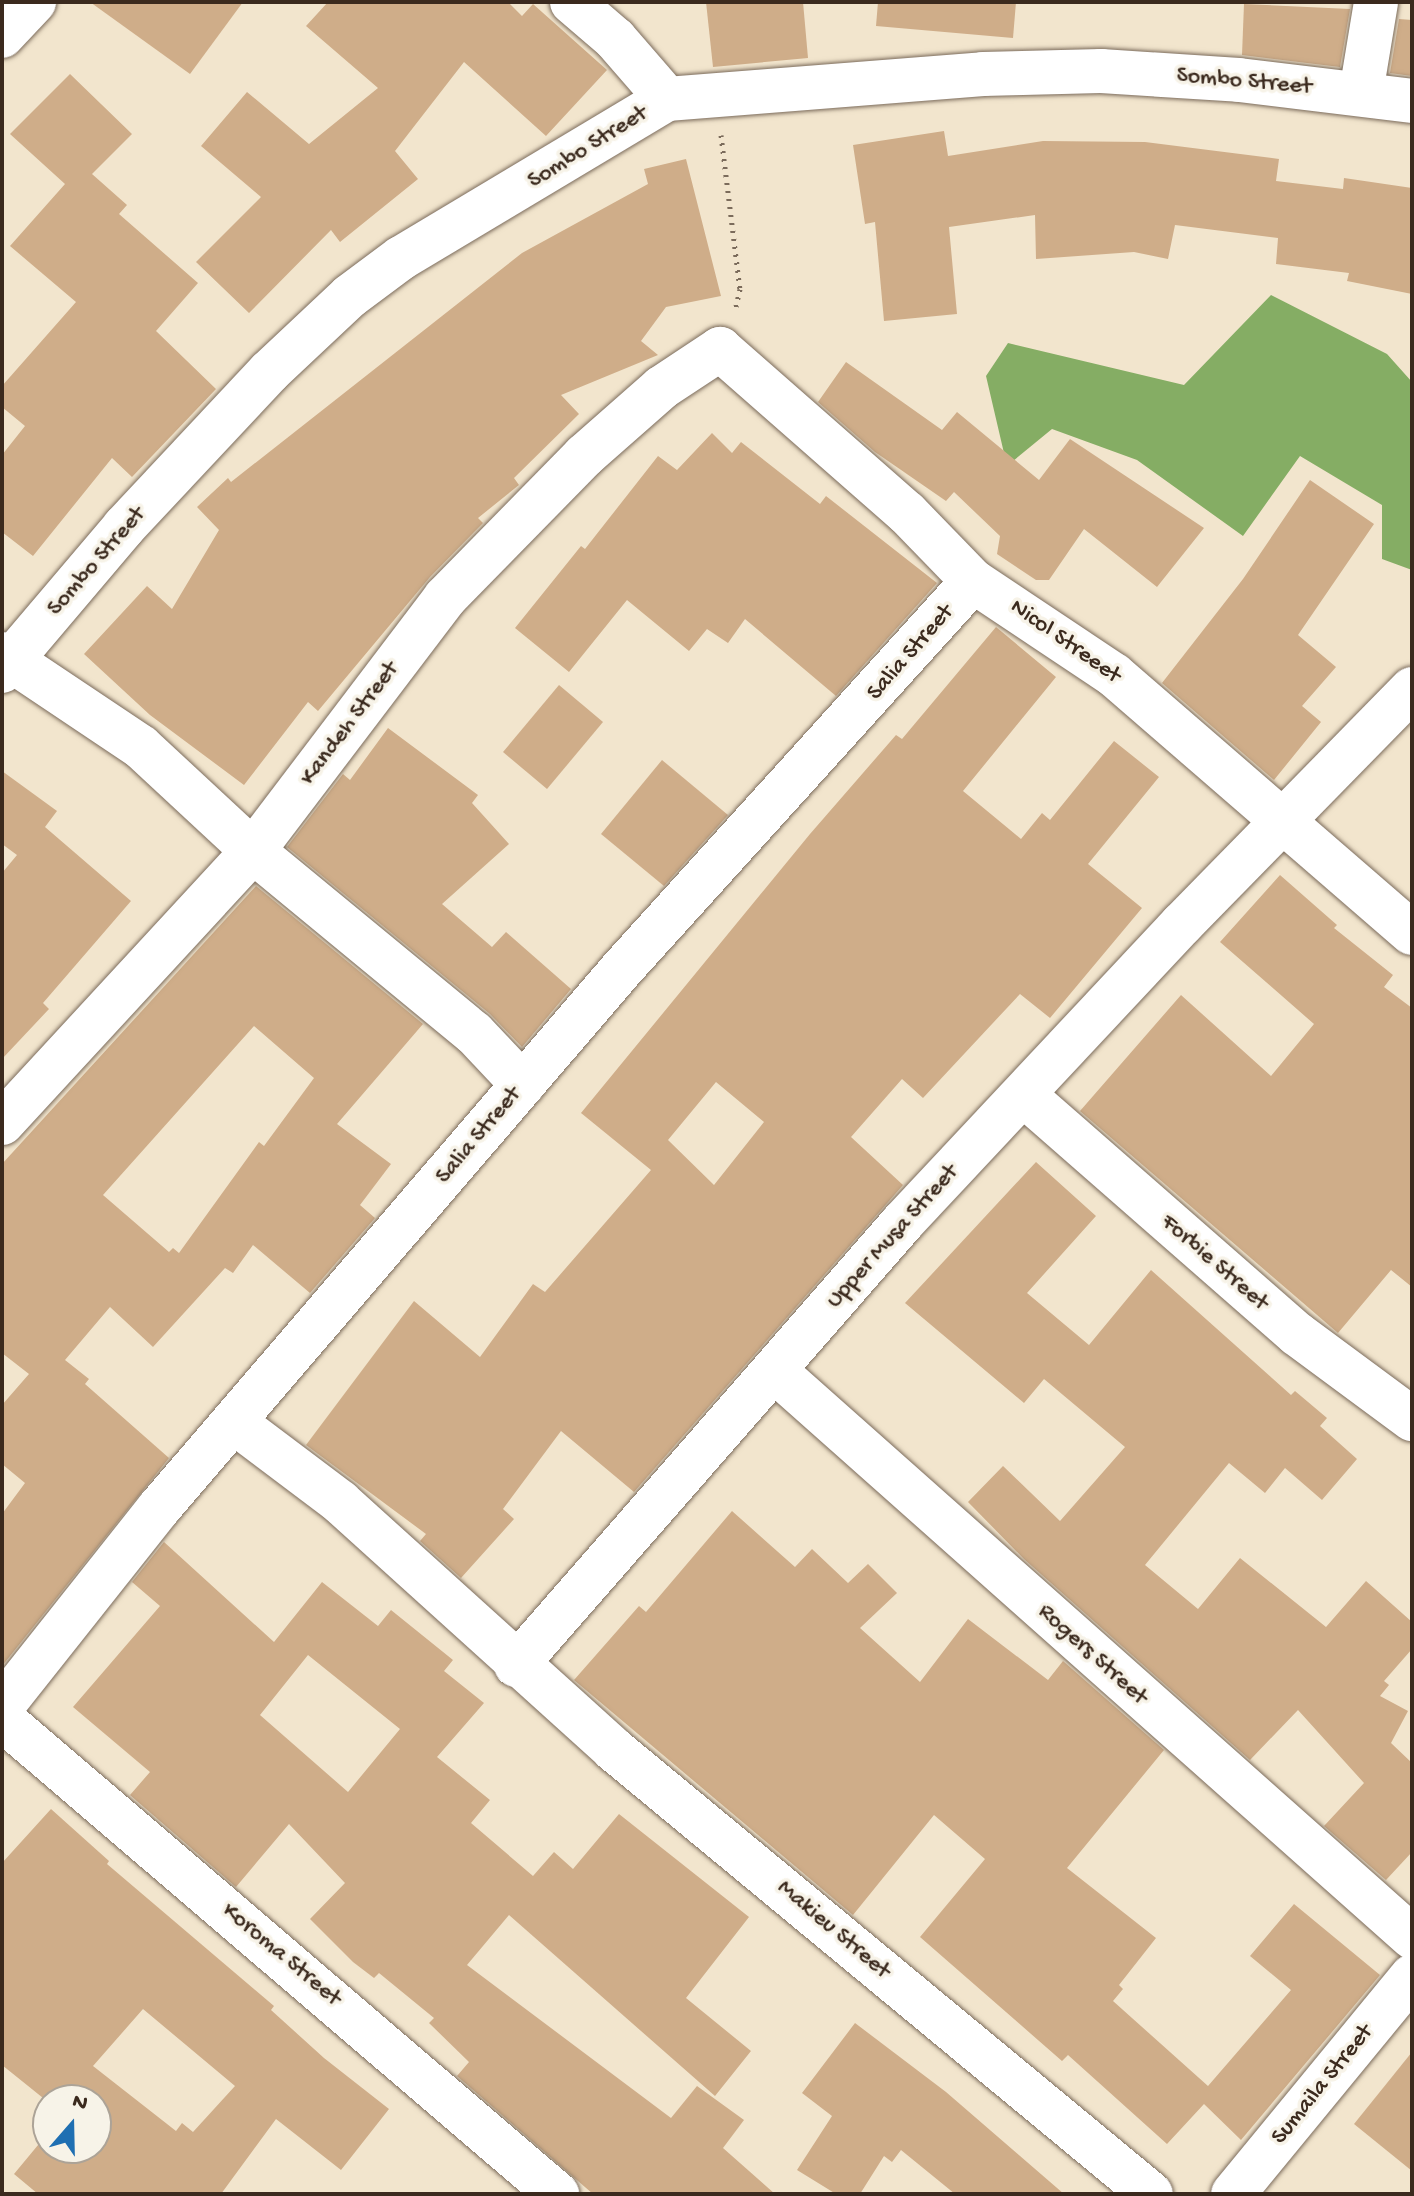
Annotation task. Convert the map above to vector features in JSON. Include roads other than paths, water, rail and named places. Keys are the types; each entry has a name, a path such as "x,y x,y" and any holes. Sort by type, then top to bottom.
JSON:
{"street":[{"path":"2,36 34,2"},
{"path":"572,2 615,39 667,99"},
{"path":"1361,93 1376,2"},
{"name":"Sombo Street","path":"5,663 124,527 269,372 350,296 401,258 667,99 983,74 1101,71 1361,93 1412,101"},
{"name":"Nicol Streeet","path":"720,349 907,513 973,581 1114,675 1412,933"},
{"name":"Kandeh Street","path":"2,1123 253,851 445,598 584,456 661,388 720,349"},
{"name":"Salia Street","path":"2,1706 234,1422 523,1085 747,828 875,695 973,581"},
{"path":"5,663 141,747 253,851 474,1033 523,1085"},
{"name":"Upper Musa Street","path":"516,1665 903,1222 1025,1096 1282,819 1412,689"},
{"name":"Forbie Street","path":"1025,1096 1297,1334 1412,1419"},
{"name":"Rogers Street","path":"775,1371 1412,1937"},
{"name":"Makieu Street","path":"234,1422 340,1502 516,1665 1151,2194"},
{"name":"Koroma Street","path":"2,1719 557,2194"},
{"name":"Sumaila Street","path":"1233,2194 1412,1976"}]}
